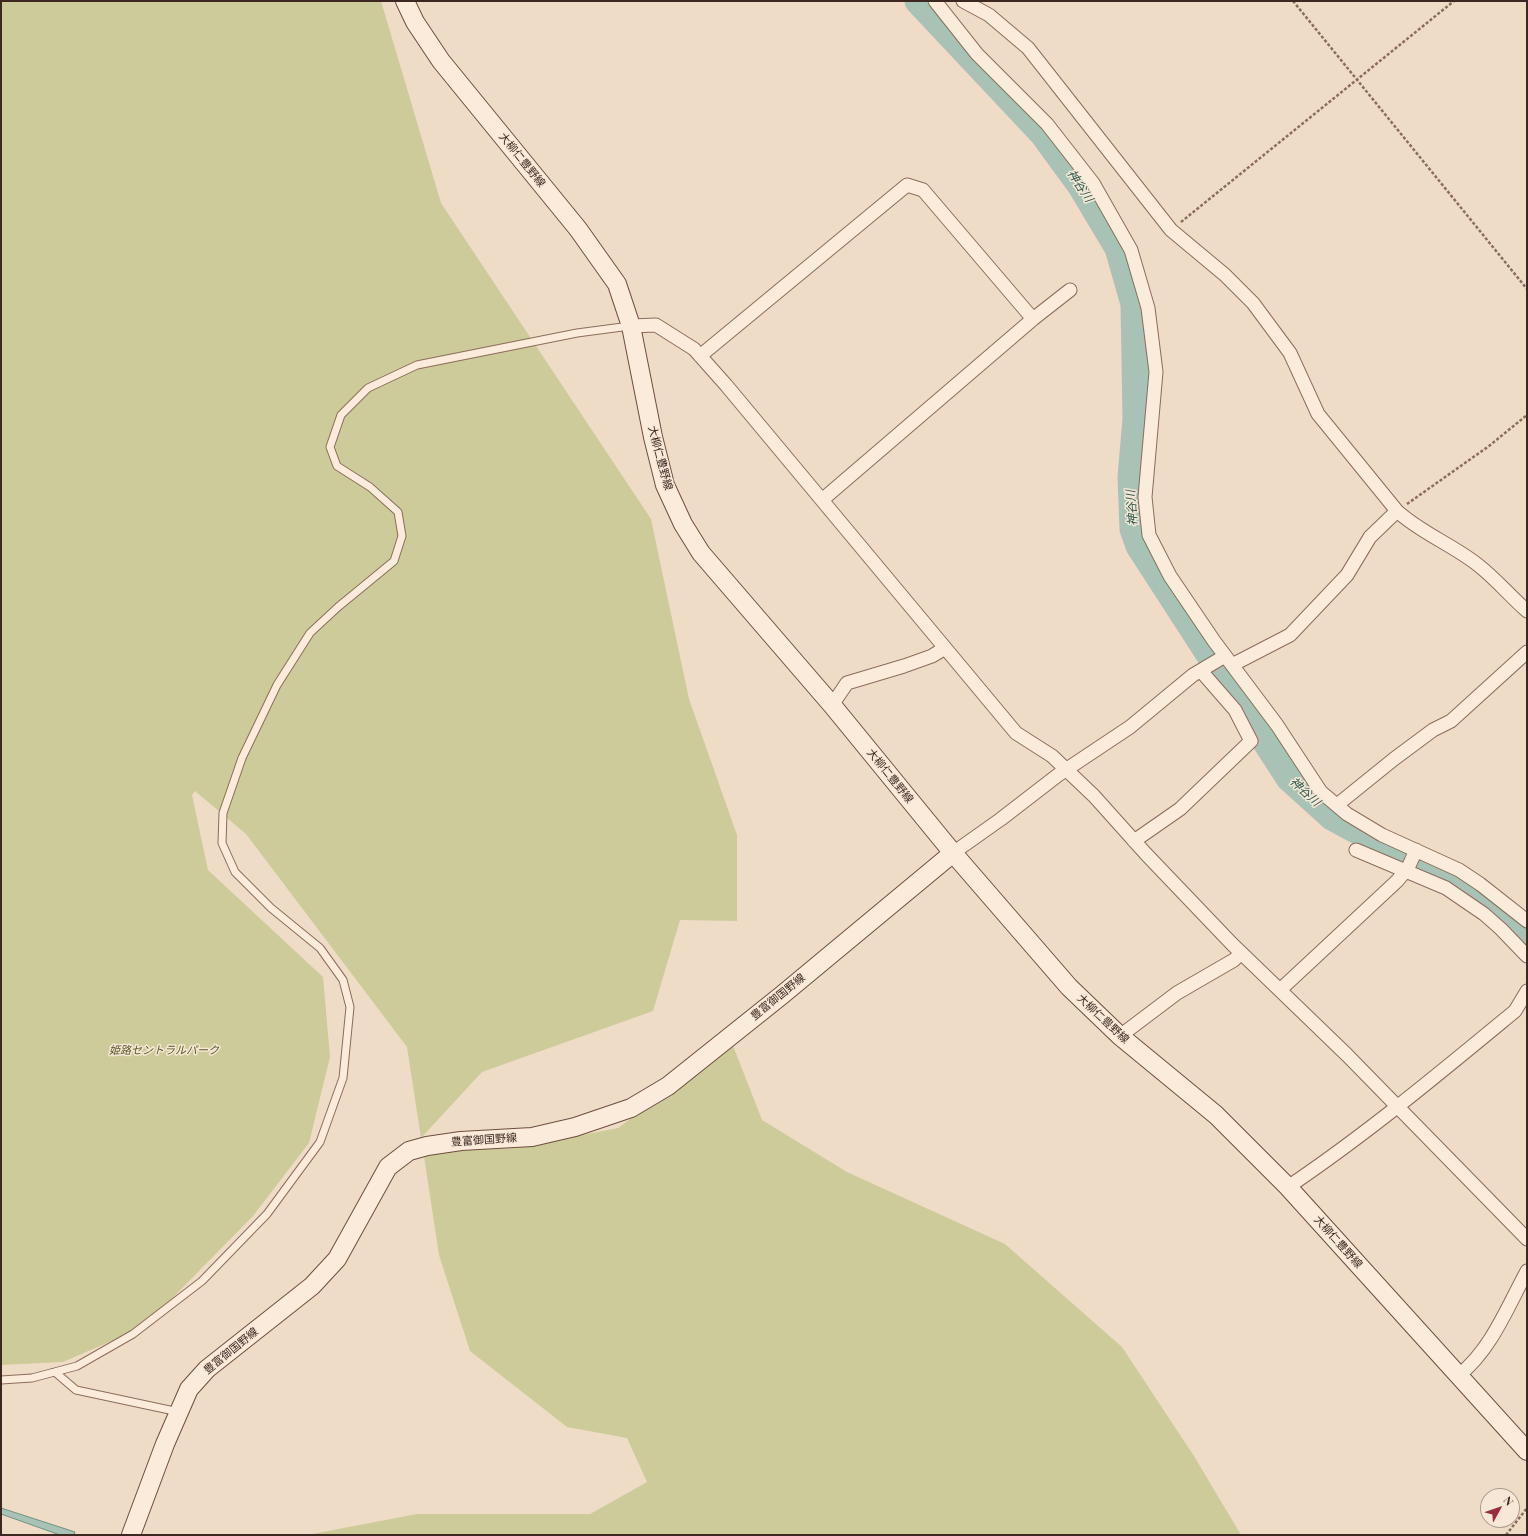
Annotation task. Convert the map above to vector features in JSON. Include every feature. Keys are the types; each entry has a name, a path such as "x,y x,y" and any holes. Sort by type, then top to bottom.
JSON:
{"main road":[{"name":"大柳仁豊野線","path":"405,1 415,22 442,61 578,229 617,284 631,326 653,437 666,485 683,524 701,553 832,705 953,852 1069,987 1120,1036 1216,1115 1288,1187 1527,1451"},
{"name":"豊富御国野線","path":"131,1535 165,1444 189,1389 207,1369 312,1286 337,1260 388,1167 409,1151 427,1146 461,1141 532,1137 574,1127 630,1108 668,1086 782,995 953,852"}],"street":[{"path":"935,1 977,54 1047,124 1093,183 1131,250 1148,308 1156,372 1145,497 1149,535 1170,576 1226,660 1277,726 1321,792 1347,814 1382,835 1446,888 1484,914 1527,956"},
{"path":"963,1 989,15 1028,48 1171,230 1225,275 1253,303 1290,354 1318,414 1397,511 1408,521 1478,564 1504,586 1516,602 1527,611"},
{"path":"700,356 907,186 923,190 1033,319"},
{"path":"822,500 1033,319 1070,290"},
{"path":"631,326 656,325 694,349 1016,733 1052,756 1094,796 1134,841 1241,953 1398,1107 1527,1239"},
{"path":"953,852 1001,819 1066,770 1130,727 1203,670 1290,635 1347,575 1370,537 1397,511"},
{"path":"832,705 847,683 932,656 945,648"},
{"path":"1337,805 1433,730 1451,721 1527,652"},
{"path":"1134,841 1180,808 1251,741 1235,710 1203,670"},
{"path":"1356,850 1459,870 1525,915"},
{"path":"1280,990 1397,882 1411,860"},
{"path":"1120,1036 1177,993 1234,960 1241,953"},
{"path":"1288,1187 1332,1157 1398,1107 1515,1011 1527,991"},
{"path":"1459,1375 1471,1366 1489,1342 1527,1271"}],"lane":[{"path":"1,1380 32,1378 77,1366 133,1334 202,1281 267,1214 320,1142 342,1078 350,1007 343,980 320,948 271,908 235,872 222,843 223,813 242,758 277,685 310,633 338,607 394,561 402,536 398,512 370,487 337,466 330,447 341,415 368,388 417,365 577,333 631,326"},
{"path":"55,1372 76,1390 179,1412"}],"path":[{"path":"1293,1 1527,289"},
{"path":"1171,230 1454,1"},
{"path":"1397,511 1489,446 1527,416"},
{"path":"1506,1535 1527,1508"}],"green space":[{"name":"姫路セントラルパーク","path":"1,1 381,1 441,203 651,519 689,699 737,835 737,921 680,920 653,1011 482,1072 421,1138 407,1047 246,834 195,791 192,795 208,870 323,977 330,1057 309,1143 253,1216 144,1327 63,1362 1,1365"},
{"path":"732,1043 762,1120 847,1172 1005,1244 1122,1347 1194,1456 1241,1535 307,1535 417,1514 590,1514 647,1482 627,1438 567,1427 470,1351 439,1255 423,1150 516,1148 618,1128"}],"shaded area":[{"path":"1,1508 75,1532 74,1535 60,1535 1,1514"}],"waterway":[{"name":"神谷川","path":"918,1 1043,134 1081,186 1118,248 1134,304 1136,419 1131,477 1133,529 1139,546 1289,778 1332,817 1447,879 1473,895 1527,943"}]}
